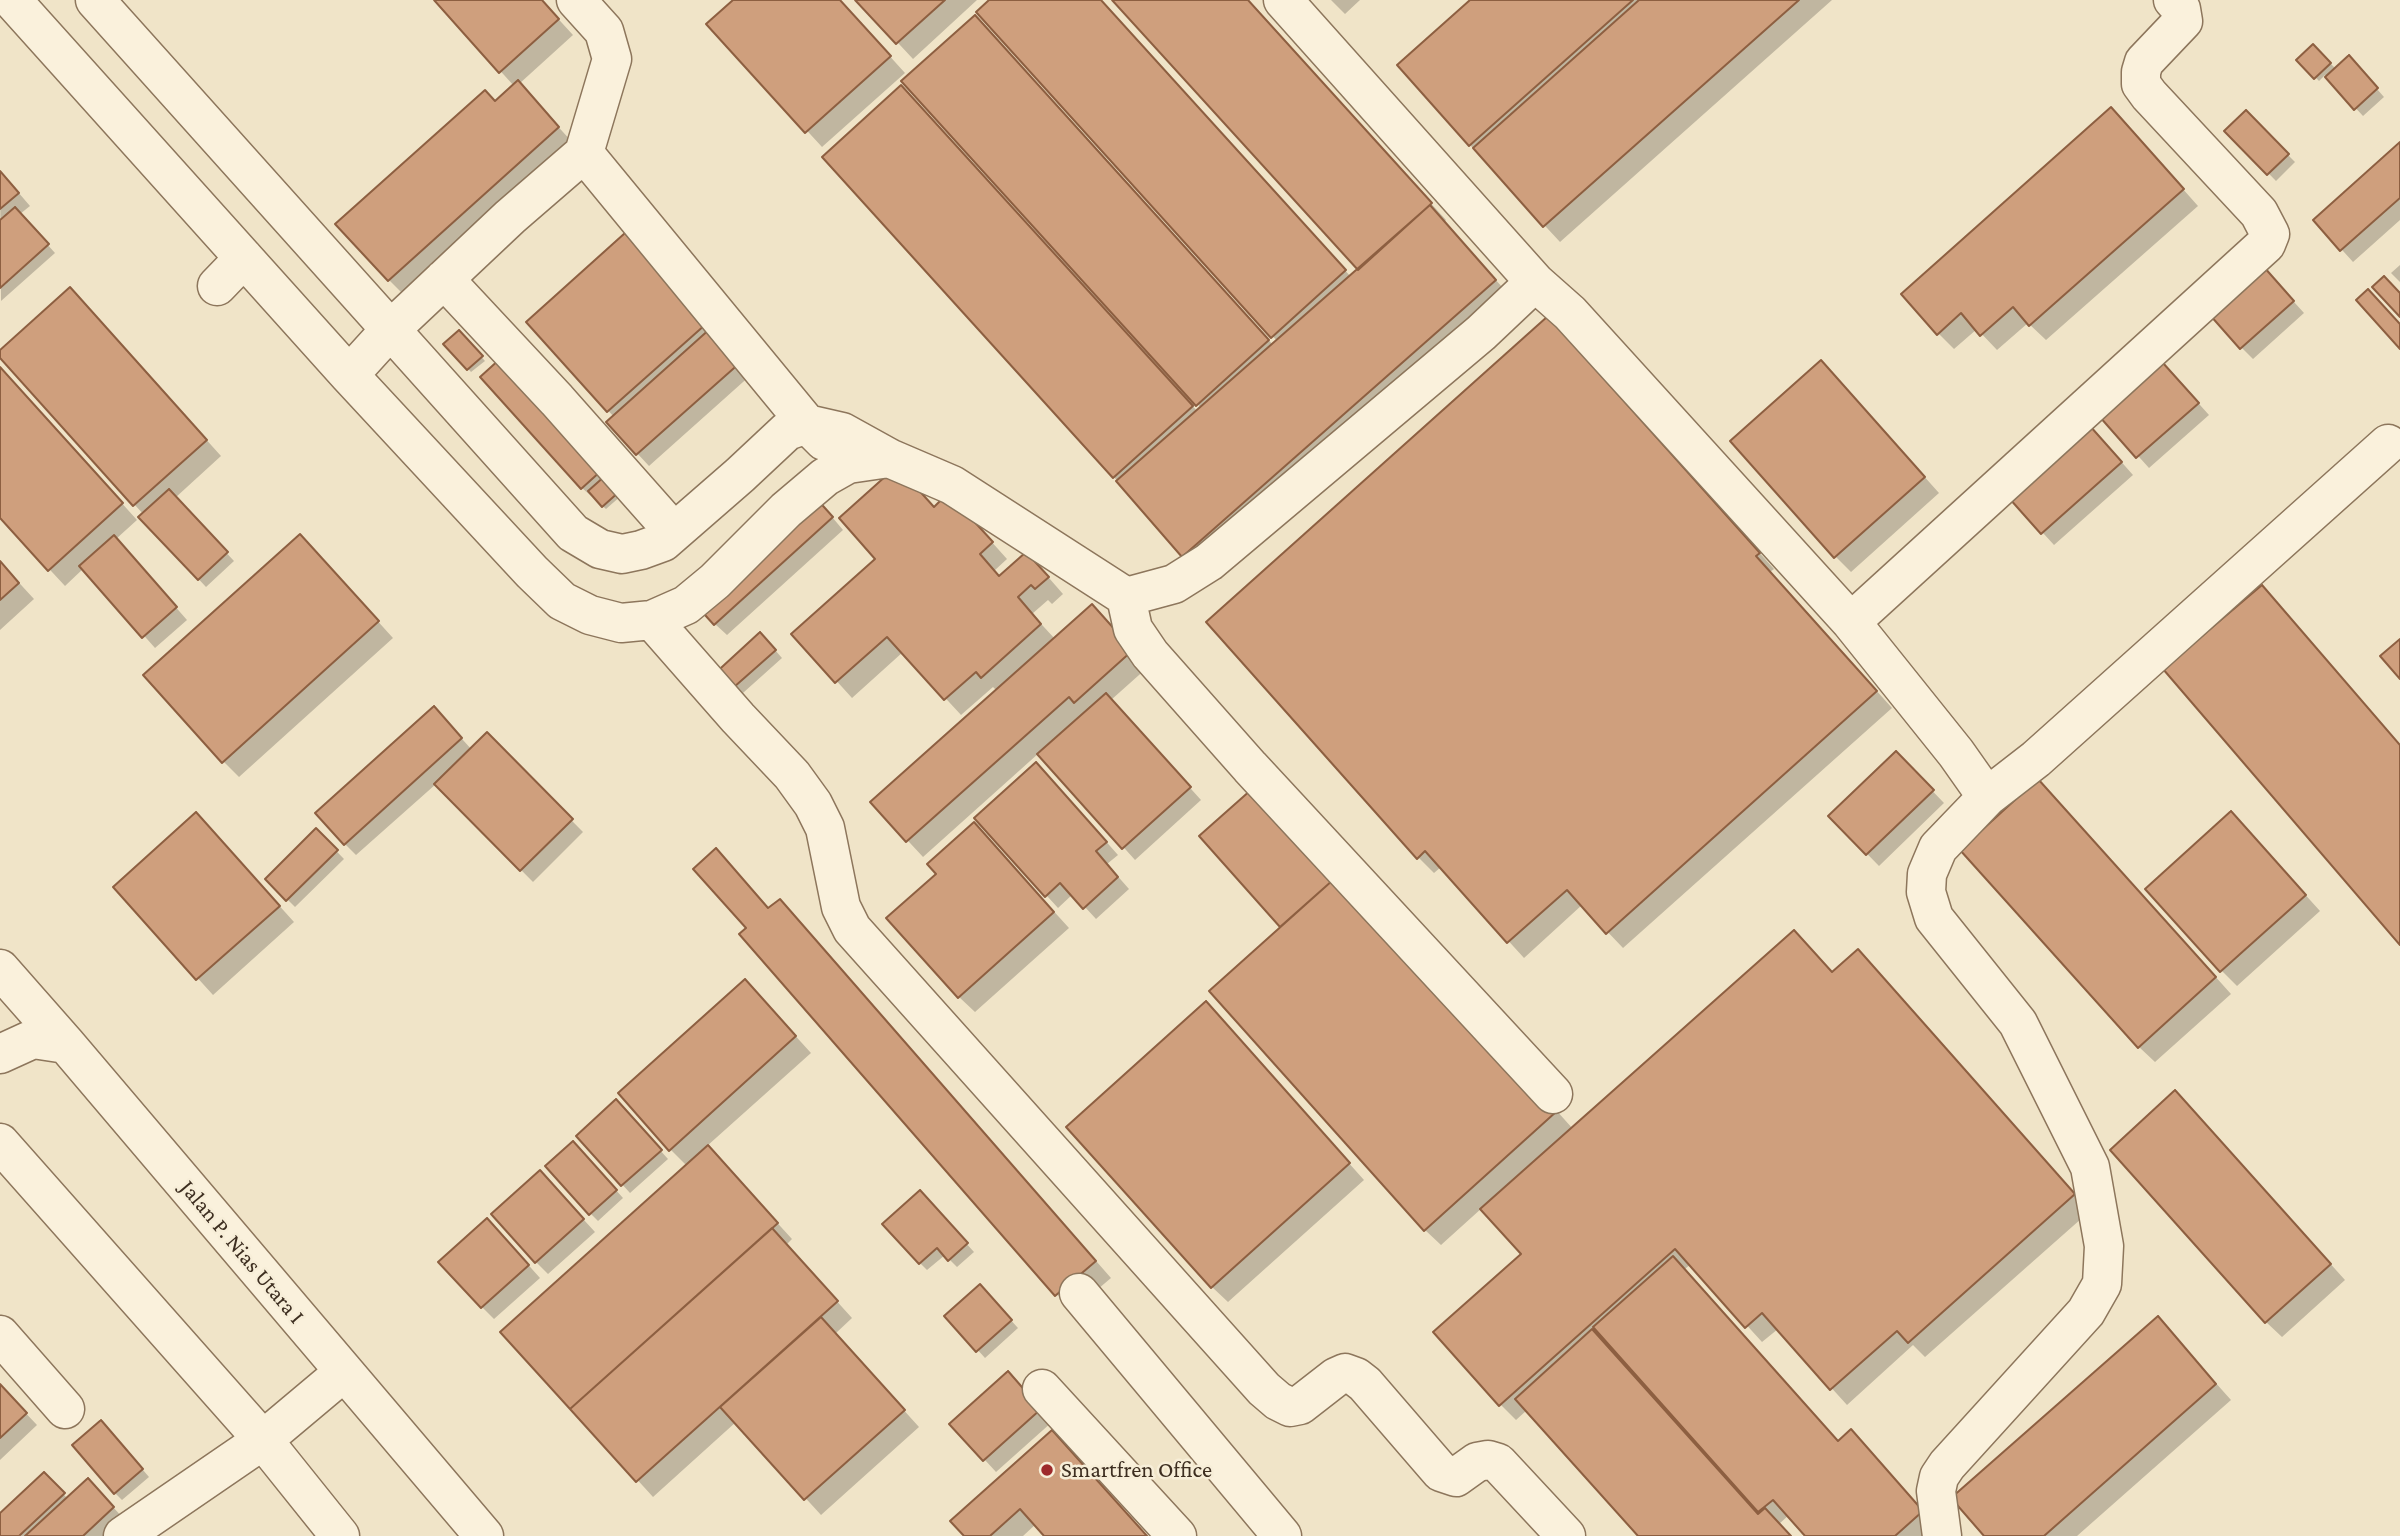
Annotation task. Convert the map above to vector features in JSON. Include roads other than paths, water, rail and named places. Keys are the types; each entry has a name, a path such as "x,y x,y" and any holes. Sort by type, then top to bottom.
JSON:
{"street":[{"path":"12,0 349,375 562,601 590,615 621,623 653,620 685,605 715,581 786,510 825,477 848,464 889,458"},
{"path":"94,0 573,533 600,549 622,554 663,542 786,431 807,424 842,432 889,458 953,485 1126,597 1133,628 1150,654 1553,1094"},
{"path":"349,375 389,331 583,153 612,59 604,31 576,0"},
{"path":"1283,0 1535,282 1570,313 1851,622 1956,753 1987,797"},
{"path":"1851,622 2266,244 2270,234 2259,213 2148,95 2141,84 2144,62 2183,21 2184,15 2173,0"},
{"path":"583,153 807,424 848,464"},
{"path":"217,286 244,258"},
{"path":"444,279 674,532"},
{"path":"1126,597 1174,584 1209,562 1481,333 1535,282"},
{"path":"1942,1536 1936,1491 1939,1477 2086,1312 2102,1284 2104,1246 2091,1167 2018,1023 1934,918 1926,892 1927,874 1938,848 1987,797 2036,759 2388,444"},
{"path":"532,572 573,533"},
{"path":"653,620 738,718 792,775 813,804 825,828 841,907 852,929 1264,1389 1290,1407 1300,1405 1336,1377 1345,1373 1356,1377 1441,1472 1456,1477 1477,1462 1488,1460 1497,1463 1566,1536"},
{"name":"Jalan P. Nias Utara I","path":"0,969 484,1536"},
{"path":"0,1054 33,1039 66,1044"},
{"path":"0,1143 263,1440 340,1536"},
{"path":"1079,1293 1282,1536"},
{"path":"0,1335 65,1409"},
{"path":"123,1536 263,1440 344,1372"},
{"path":"1042,1389 1177,1536"}],"place":[{"name":"Smartfren Office","path":"1047,1470"}]}
